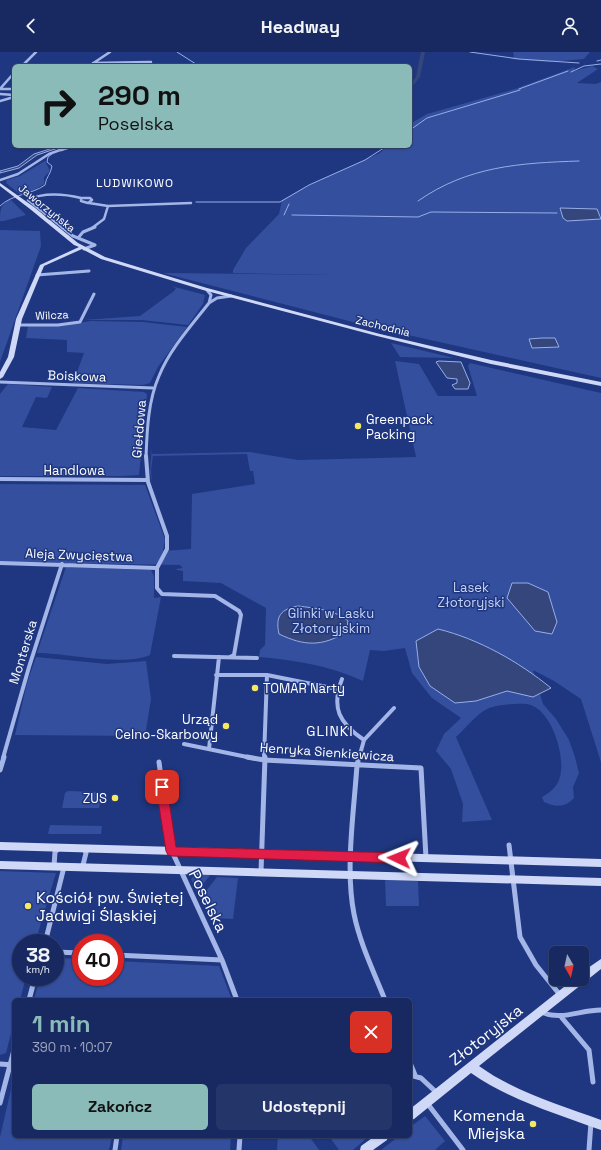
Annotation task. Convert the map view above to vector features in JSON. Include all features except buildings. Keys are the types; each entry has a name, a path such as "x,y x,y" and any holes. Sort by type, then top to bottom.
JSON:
{"street":[{"path":"24,64 36,52"},
{"path":"93,63 110,52"},
{"path":"93,63 151,62"},
{"path":"0,89 12,76"},
{"path":"0,89 12,89"},
{"path":"0,94 12,96"},
{"path":"0,101 12,97"},
{"path":"0,180 18,174 49,154 66,148"},
{"name":"Jaworzyńska","path":"0,184 81,249 40,269 17,325 14,350 0,377"},
{"name":"Jaworzyńska","path":"0,188 16,197"},
{"path":"81,249 94,244 70,234 28,200 35,197 61,195 92,199 88,203"},
{"path":"81,198 81,201 108,206 190,204"},
{"path":"78,238 82,232 94,228 104,220 108,206"},
{"name":"Zachodnia","path":"81,249 103,258 207,290 413,344 601,384"},
{"path":"38,275 89,271"},
{"path":"207,290 211,296 209,304"},
{"name":"Wilcza","path":"17,325 58,325 80,322 94,294"},
{"path":"209,304 217,298 231,296"},
{"name":"Giełdowa","path":"157,568 163,558 168,541 147,480 146,468 153,388 166,362 209,304"},
{"name":"Boiskowa","path":"0,382 153,388"},
{"name":"Handlowa","path":"0,479 147,480"},
{"name":"Aleja Zwycięstwa","path":"0,563 157,568"},
{"name":"Monterska","path":"0,770 29,668 62,564"},
{"path":"157,568 157,588 162,594 215,596 239,611 241,615 234,655 230,657"},
{"path":"174,656 257,658"},
{"path":"209,749 219,657"},
{"path":"216,675 267,675 337,689"},
{"path":"261,873 267,675"},
{"path":"342,679 337,689 336,700 339,716 352,733 364,740"},
{"path":"384,998 358,930 352,898 351,857 357,765 364,740 394,708"},
{"name":"Henryka Sienkiewicza","path":"184,744 264,760 421,768 426,859"},
{"name":"Poselska","path":"159,762 172,851 178,870 222,960 237,998"},
{"path":"509,845 519,930 523,944 539,970 561,995"},
{"path":"0,846 601,863"},
{"path":"60,848 55,852 53,864 60,867"},
{"path":"80,867 83,865 86,853 83,849"},
{"path":"0,865 601,882"},
{"path":"47,934 60,867"},
{"path":"124,955 222,960"},
{"name":"Złotoryjska","path":"589,973 601,963"},
{"path":"30,998 33,986"},
{"name":"Złotoryjska","path":"412,1114 573,986"},
{"path":"541,1012 549,1016 562,1018 584,1011 601,1010"},
{"path":"562,1018 589,1050 593,1082"},
{"path":"0,1064 12,1065 0,1103"},
{"path":"472,1067 484,1077 512,1090 601,1125"},
{"path":"412,1075 428,1082 438,1094"},
{"path":"426,1103 463,1150"},
{"path":"589,1150 591,1121"},
{"path":"115,1150 117,1138"},
{"path":"239,1150 240,1138"},
{"path":"365,1150 380,1138"}],"green space":[{"path":"513,52 590,52 584,59 550,62 510,59 514,57"},
{"path":"592,66 598,69 577,83 596,84 601,82 601,378 372,327 163,273 329,275 233,273 233,270 246,248 279,214 282,200 309,185 380,153 385,148 412,148 412,123 427,114 515,89 575,67 574,71"},
{"path":"45,161 50,171 44,177 44,184 31,192 21,195 6,183 7,180 20,176"},
{"path":"9,200 11,200 26,215 0,221 1,209"},
{"path":"0,230 40,231 41,246 0,362"},
{"path":"171,286 205,295 203,304 188,325 142,320 83,320 140,316 174,291 176,288"},
{"path":"91,321 143,322 187,327 158,367 150,383 143,385 73,383 84,353 67,352 67,340 26,338 28,326 59,326"},
{"path":"391,343 454,358 400,357"},
{"path":"395,361 419,364 438,396 477,396 468,366 470,363 601,393 601,762 581,699 554,681 533,670 543,704 556,719 569,740 575,757 579,773 573,787 574,798 567,804 556,806 548,804 544,802 542,797 550,792 556,785 561,771 561,761 556,738 546,717 539,710 527,704 498,706 484,711 471,721 456,737 492,820 462,822 463,804 451,769 436,751 444,734 461,718 432,698 412,673 405,648 384,651 370,650 363,681 338,671 312,664 259,657 260,650 265,645 266,608 221,583 183,581 183,571 176,569 183,568 180,565 0,562 0,484 145,485 165,539 163,551 191,549 192,494 255,484 253,471 250,471 247,454 153,455 151,470 152,484 150,471 152,448 152,454 250,452 298,460 416,457"},
{"path":"8,384 52,387 47,398 36,397 22,427 56,430 78,388 144,392 147,394 139,475 0,476 0,394"},
{"path":"66,567 151,570 154,576 154,598 161,597 150,655 125,660 111,660 37,653"},
{"path":"36,657 107,664 146,661 151,699 145,736 15,735 27,683"},
{"path":"68,791 102,793 99,808 62,808 65,793"},
{"path":"50,825 102,826 101,834 48,834"},
{"path":"0,871 56,873 38,934 12,934 12,986 24,986 21,998 12,998 12,1030 6,1053 0,1055"},
{"path":"195,874 211,874 197,892 191,879"},
{"path":"217,877 238,878 233,919 212,918 202,896"},
{"path":"385,880 418,881 419,906 386,906"},
{"path":"64,958 72,959 72,986 124,986 124,961 219,966 231,998 35,998 38,986 64,986"},
{"path":"12,1085 12,1138 112,1138 109,1150 0,1150 0,1137"},
{"path":"425,1116 445,1141 435,1150 381,1150 396,1138 412,1138 412,1126"},
{"path":"123,1138 231,1138 230,1150 121,1150"},
{"path":"278,1138 310,1138 319,1150 277,1150"},
{"path":"330,1138 367,1138 353,1150 339,1150"}],"shaded area":[{"path":"53,148 58,148 37,155 19,168 0,173 0,171 18,166 34,154"},
{"path":"560,208 597,209 601,219 567,221 563,218"},
{"path":"555,338 559,347 532,348 529,339"},
{"path":"436,362 461,362 470,383 468,389 455,389 452,385 457,383 457,379 447,378"},
{"path":"512,583 528,583 548,592 557,622 552,634 535,631 507,598"},
{"path":"298,606 324,610 343,617 348,621 346,632 329,640 313,643 297,641 279,634 278,622 283,611"},
{"path":"438,629 453,633 498,652 526,669 551,688 533,697 507,691 476,701 455,703 430,686 419,667 416,641"}],"waterway":[{"path":"177,52 196,64"},
{"path":"412,85 418,77 423,52"},
{"path":"470,52 519,59 579,63"},
{"path":"597,61 601,60"},
{"path":"571,72 584,66 601,64"},
{"path":"519,89 568,71"},
{"path":"412,129 427,118 520,90"},
{"path":"61,151 70,148"},
{"path":"196,202 280,202 309,185 365,160 384,148"},
{"path":"0,206 10,199 34,191 45,185 52,166 47,162 48,157 52,154"},
{"path":"418,201 437,189 475,173 515,165 579,161"},
{"path":"284,215 289,204"},
{"path":"292,215 418,217 431,212 557,213"}],"place":[{"name":"Greenpack Packing","path":"358,426"},
{"name":"TOMAR Narty","path":"255,688"},
{"name":"Urząd Celno-Skarbowy","path":"226,726"},
{"name":"ZUS","path":"115,798"},
{"name":"Kościół pw. Świętej Jadwigi Śląskiej","path":"28,906"},
{"name":"Komenda Miejska","path":"533,1124"}],"district":[{"name":"LUDWIKOWO","path":"135,183"},
{"name":"GLINKI","path":"330,731"}],"route":[{"path":"162,787 170,847 172,851 399,858"}],"park label":[{"name":"Lasek Złotoryjski","path":"471,594"},
{"name":"Glinki w Lasku Złotoryjskim","path":"331,620"}]}
